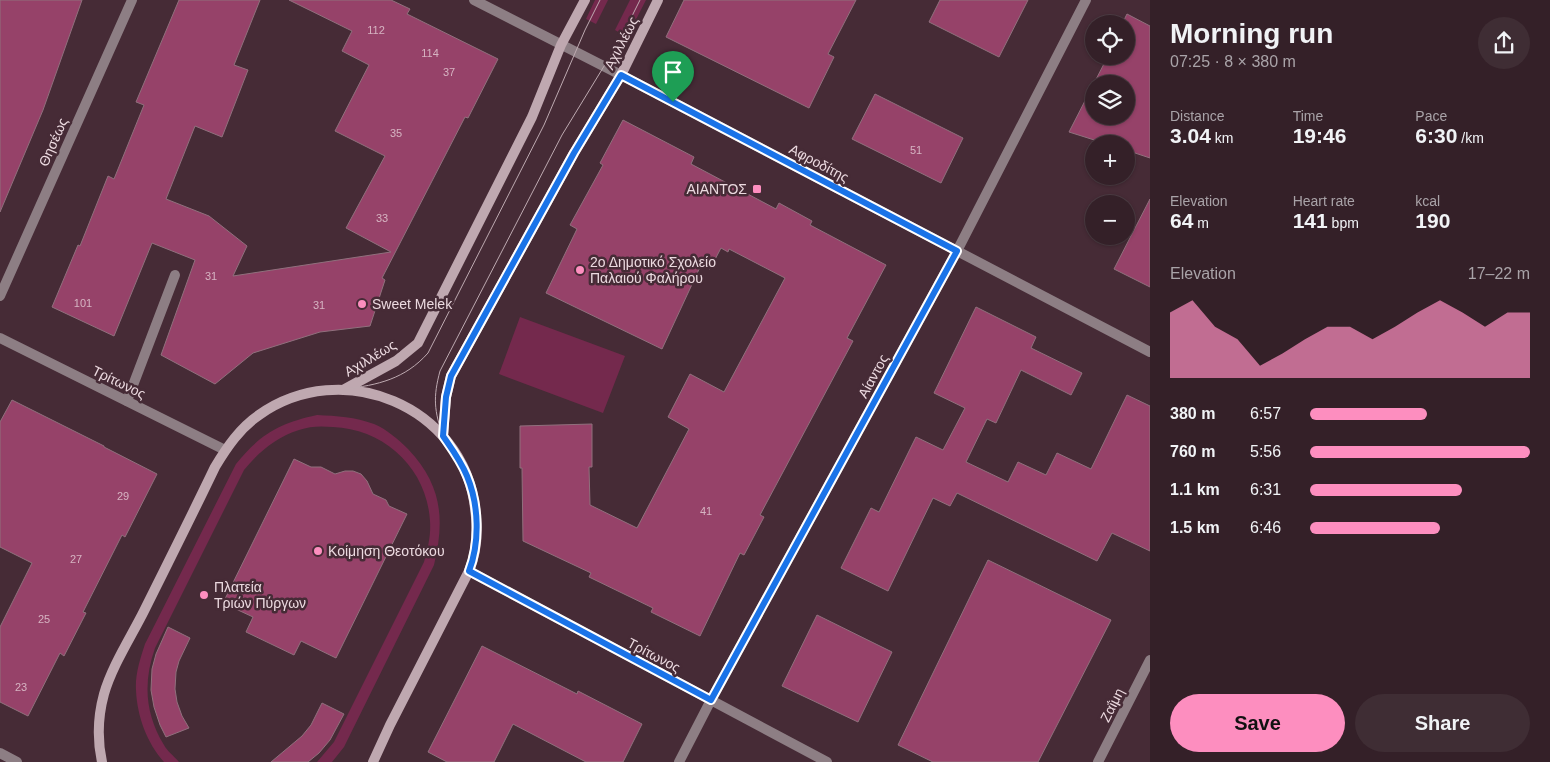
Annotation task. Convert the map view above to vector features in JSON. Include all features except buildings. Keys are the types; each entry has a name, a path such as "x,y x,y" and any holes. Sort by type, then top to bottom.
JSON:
{"main road":[{"name":"Αχιλλέως","path":"345,389 396,361 418,343 532,117 561,45 584,0"},
{"name":"Αχιλλέως","path":"443,436 446,397 451,376 574,153 621,75 658,0"},
{"name":"Αχιλλέως","path":"345,389 389,398 416,413 443,436"},
{"path":"102,762 98,738 99,715 104,693 112,672 225,450 245,426 278,403 322,390 345,389"},
{"path":"374,762 390,725 469,571 475,546 477,521 474,498 468,476 458,456 443,436"}],"street":[{"name":"Θησέως","path":"0,296 132,0"},
{"name":"Αφροδίτης","path":"474,0 1150,352"},
{"name":"Αίαντος","path":"679,762 711,700 957,251 1086,0"},
{"path":"127,401 175,275"},
{"name":"Τρίτωνος","path":"0,338 225,450"},
{"name":"Τρίτωνος","path":"469,571 827,762"},
{"name":"Ζαΐμη","path":"1098,762 1150,660"},
{"path":"0,753 17,762"}],"shaded area":[{"path":"595,0 608,0 596,24 586,19"},
{"path":"630,0 646,0 627,37 615,30"},
{"path":"520,317 625,356 603,413 499,374"},
{"path":"317,415 353,418 374,424 396,438 419,462 428,476 438,503 440,518 434,565 344,747 332,762 317,762 334,742 424,562 428,547 430,521 427,502 421,484 411,468 400,455 369,435 352,429 320,426 291,433 268,446 244,470 155,648 151,661 148,685 150,710 153,722 164,745 179,762 164,762 148,738 138,710 137,673 145,644 236,464 262,437 281,426"}],"tram line":[{"path":"345,389 380,383 400,375 419,362 428,353 544,125 600,0"},
{"path":"443,436 436,404 436,389 440,371 562,135 620,40 640,0"}],"place":[{"name":"ΑΙΑΝΤΟΣ","path":"757,189"},
{"name":"2ο Δημοτικό Σχολείο Παλαιού Φαλήρου","path":"580,270"},
{"name":"Sweet Melek","path":"362,304"},
{"name":"Κοίμηση Θεοτόκου","path":"318,551"},
{"name":"Πλατεία Τριών Πύργων","path":"204,595"}],"route":[{"path":"621,75 673,102 957,251 711,700 469,571 475,546 477,521 474,498 468,476 458,456 443,436 446,397 451,376 574,153 621,75"}]}
